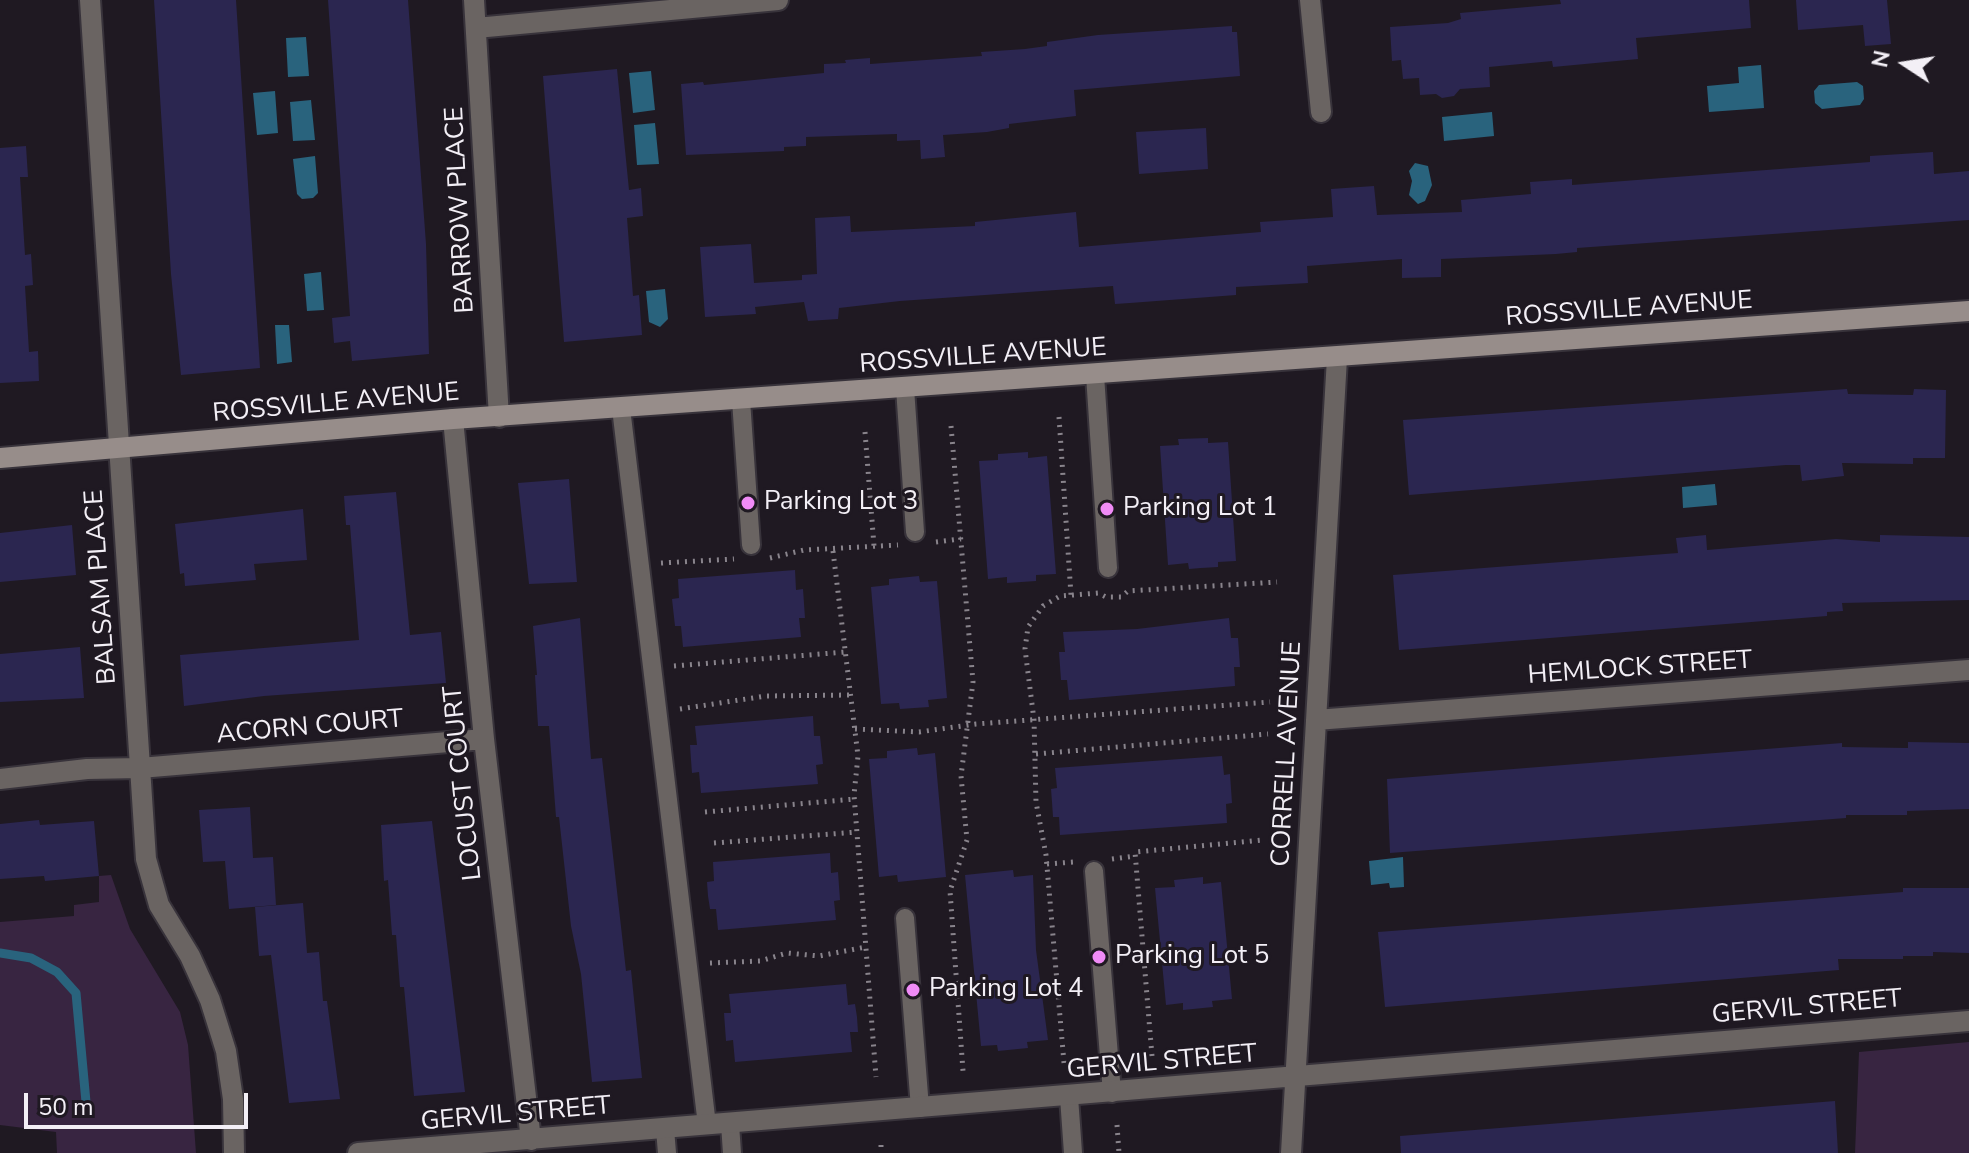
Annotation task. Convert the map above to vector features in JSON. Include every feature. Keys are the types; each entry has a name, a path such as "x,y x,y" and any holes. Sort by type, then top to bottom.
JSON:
{"street":[{"name":"BALSAM PLACE","path":"90,0 146,859 159,905 190,956 210,1000 226,1051 233,1099 234,1153"},
{"name":"BARROW PLACE","path":"474,0 499,417"},
{"path":"476,28 778,0"},
{"path":"1310,0 1321,112"},
{"name":"ROSSVILLE AVENUE","path":"0,458 453,419 1969,311"},
{"name":"CORRELL AVENUE","path":"1291,1153 1337,358"},
{"name":"LOCUST COURT","path":"453,419 484,739 531,1140"},
{"name":"HEMLOCK STREET","path":"1316,720 1969,670"},
{"name":"ACORN COURT","path":"0,779 87,769 140,768 484,739"},
{"name":"GERVIL STREET","path":"358,1153 1969,1021"}],"lane":[{"path":"1095,375 1108,568"},
{"path":"905,388 915,532"},
{"path":"741,400 751,545"},
{"path":"621,408 707,1125"},
{"path":"1094,871 1112,1093"},
{"path":"905,918 920,1108"},
{"path":"1069,1097 1073,1153"},
{"path":"730,1124 732,1153"},
{"path":"665,1129 667,1153"}],"path":[{"path":"1059,417 1071,595"},
{"path":"951,426 973,682 961,776 967,840 950,891 963,1071"},
{"path":"865,432 874,546"},
{"path":"933,547 937,541 961,539"},
{"path":"767,560 773,555 874,546 896,545 906,549"},
{"path":"833,551 858,762 855,799 876,1077"},
{"path":"656,563 730,558 742,562"},
{"path":"1064,1063 1046,855 1036,802 1034,720 1026,657 1028,627 1052,600 1071,595 1121,597 1128,591 1277,582"},
{"path":"661,668 845,652"},
{"path":"667,711 766,696 851,695"},
{"path":"855,729 903,733 968,725 1270,702"},
{"path":"1036,754 1268,734"},
{"path":"705,812 855,799"},
{"path":"714,843 857,832"},
{"path":"1152,1056 1135,852 1262,840"},
{"path":"700,962 760,961 787,953 819,956 866,947"},
{"path":"1117,1125 1119,1153"},
{"path":"881,1145 881,1153"}],"shaded area":[{"path":"111,875 130,929 180,1012 188,1045 196,1153 57,1153 56,1132 0,1125 0,922 74,916 74,905 99,902 99,876"},
{"path":"1969,1042 1969,1153 1855,1153 1859,1052"}],"water":[{"path":"306,37 309,76 288,77 286,38"},
{"path":"1761,65 1764,108 1709,112 1707,86 1739,83 1738,67"},
{"path":"651,71 655,110 633,113 629,73"},
{"path":"1857,82 1863,86 1864,99 1860,105 1822,109 1815,103 1814,91 1819,85"},
{"path":"275,91 278,133 257,135 253,93"},
{"path":"311,100 315,140 293,141 290,102"},
{"path":"1492,112 1494,136 1444,141 1442,117"},
{"path":"655,123 659,164 637,165 634,125"},
{"path":"315,156 318,193 313,198 302,199 297,194 293,159"},
{"path":"1415,163 1428,166 1432,185 1425,201 1418,204 1409,195 1412,181 1409,171"},
{"path":"321,272 324,310 307,311 304,274"},
{"path":"665,289 668,319 660,327 649,322 646,291"},
{"path":"275,325 289,325 292,362 277,364"},
{"path":"1715,484 1717,505 1683,508 1682,487"},
{"path":"1403,857 1404,887 1390,888 1389,883 1371,885 1369,861"}],"building":[{"path":"154,0 236,0 260,368 181,375 171,274"},
{"path":"328,0 408,0 426,244 429,354 352,361 350,341 334,343 332,318 350,316"},
{"path":"1560,0 1749,0 1751,28 1636,38 1638,59 1553,67 1552,61 1489,67 1490,87 1460,89 1454,96 1442,98 1436,94 1420,95 1419,78 1403,79 1401,60 1392,61 1390,27 1448,23 1461,19 1460,13 1561,4"},
{"path":"1796,0 1887,0 1891,44 1865,46 1863,25 1798,30"},
{"path":"1232,26 1232,32 1237,32 1240,76 1074,90 1076,116 1009,124 1009,128 987,132 943,135 945,157 921,159 920,140 897,141 897,134 806,137 806,146 784,147 784,151 686,155 681,84 703,82 704,85 824,73 824,64 846,63 845,60 870,58 870,64 982,56 981,52 1047,46 1047,42 1098,35"},
{"path":"617,69 629,190 641,188 643,216 627,218 633,296 639,295 642,335 564,342 543,76"},
{"path":"1206,128 1208,169 1139,174 1136,132"},
{"path":"26,146 28,177 20,177 25,255 31,254 33,285 25,286 29,352 38,351 39,381 0,383 0,148"},
{"path":"1933,152 1934,174 1969,171 1969,220 1577,248 1577,252 1556,254 1441,259 1441,277 1402,278 1402,259 1307,266 1308,283 1236,287 1236,295 1115,304 1113,286 839,308 838,319 808,321 804,302 755,307 756,314 705,317 700,247 751,244 754,283 802,280 802,275 817,274 815,218 850,216 851,232 975,226 975,222 1076,212 1079,247 1261,232 1260,222 1333,217 1331,189 1374,186 1377,215 1462,212 1461,200 1531,194 1530,182 1572,179 1572,185 1870,162 1870,156"},
{"path":"1847,389 1848,394 1913,395 1914,389 1946,390 1945,458 1913,458 1913,464 1842,463 1844,476 1802,481 1800,465 1786,465 1409,495 1403,420"},
{"path":"1208,438 1208,443 1228,442 1236,561 1218,562 1218,567 1189,569 1188,563 1168,565 1160,446 1179,445 1178,439"},
{"path":"1028,452 1028,458 1047,456 1056,574 1036,575 1036,581 1007,583 1007,577 988,579 979,461 998,460 998,454"},
{"path":"569,479 577,582 529,584 518,483"},
{"path":"396,492 410,635 441,632 446,683 264,696 184,706 180,655 359,640 350,525 346,525 344,496"},
{"path":"303,509 307,560 254,564 256,580 185,586 184,573 180,574 175,524"},
{"path":"72,525 76,575 0,582 0,533"},
{"path":"1706,535 1707,550 1836,539 1880,542 1880,535 1969,537 1969,600 1842,603 1843,611 1827,612 1827,616 1399,650 1393,575 1678,553 1676,538"},
{"path":"795,570 796,590 803,589 805,618 799,618 801,637 683,647 681,626 675,626 672,599 679,598 678,579"},
{"path":"919,576 920,582 937,581 947,698 928,700 929,707 900,709 899,703 881,704 871,587 889,585 889,579"},
{"path":"580,618 591,759 602,758 626,971 631,970 642,1078 592,1082 581,974 571,926 559,817 556,817 549,726 538,726 533,626"},
{"path":"1229,618 1231,638 1238,638 1240,667 1234,667 1235,686 1069,700 1067,680 1061,680 1059,652 1065,652 1063,632 1137,629"},
{"path":"80,647 84,698 0,702 0,654"},
{"path":"813,716 814,736 820,736 823,764 816,765 818,784 701,793 699,772 692,773 690,745 697,745 695,726"},
{"path":"1908,742 1969,743 1969,809 1907,811 1907,815 1846,815 1846,818 1390,853 1387,779 1842,743 1842,747 1908,748"},
{"path":"917,748 918,755 935,753 946,877 898,882 897,875 879,877 869,759 887,758 887,751"},
{"path":"1222,756 1224,775 1230,774 1232,803 1226,804 1227,823 1060,835 1059,817 1053,817 1051,789 1057,788 1055,768"},
{"path":"250,807 253,858 273,857 276,905 229,909 225,861 203,862 199,810"},
{"path":"39,820 40,825 94,821 99,876 45,881 44,876 0,879 0,824"},
{"path":"432,821 465,1092 414,1096 404,987 400,987 396,935 392,935 388,880 384,881 381,825"},
{"path":"830,853 831,873 838,872 840,900 834,901 836,920 718,930 716,909 710,909 708,896 707,882 714,881 713,862"},
{"path":"1013,870 1014,877 1033,875 1036,950 1048,1040 1027,1042 1028,1048 998,1051 997,1045 981,1046 965,875"},
{"path":"1203,877 1203,884 1221,882 1232,999 1212,1001 1213,1007 1183,1010 1183,1003 1166,1005 1155,888 1175,887 1174,880"},
{"path":"1903,888 1969,888 1969,953 1933,952 1933,956 1903,956 1903,959 1838,959 1839,970 1385,1007 1378,932 1903,892"},
{"path":"303,903 307,953 319,952 323,1001 327,1001 340,1099 289,1103 271,955 259,956 255,907"},
{"path":"846,984 848,1005 855,1004 857,1017 858,1032 850,1032 852,1052 735,1062 733,1040 726,1041 724,1013 731,1013 729,994"},
{"path":"1835,1101 1838,1153 1401,1153 1400,1136"}],"waterway":[{"path":"0,953 31,958 57,972 76,993 86,1102"}],"place":[{"name":"Parking Lot 3","path":"748,503"},
{"name":"Parking Lot 1","path":"1107,509"},
{"name":"Parking Lot 5","path":"1099,957"},
{"name":"Parking Lot 4","path":"913,990"}]}
